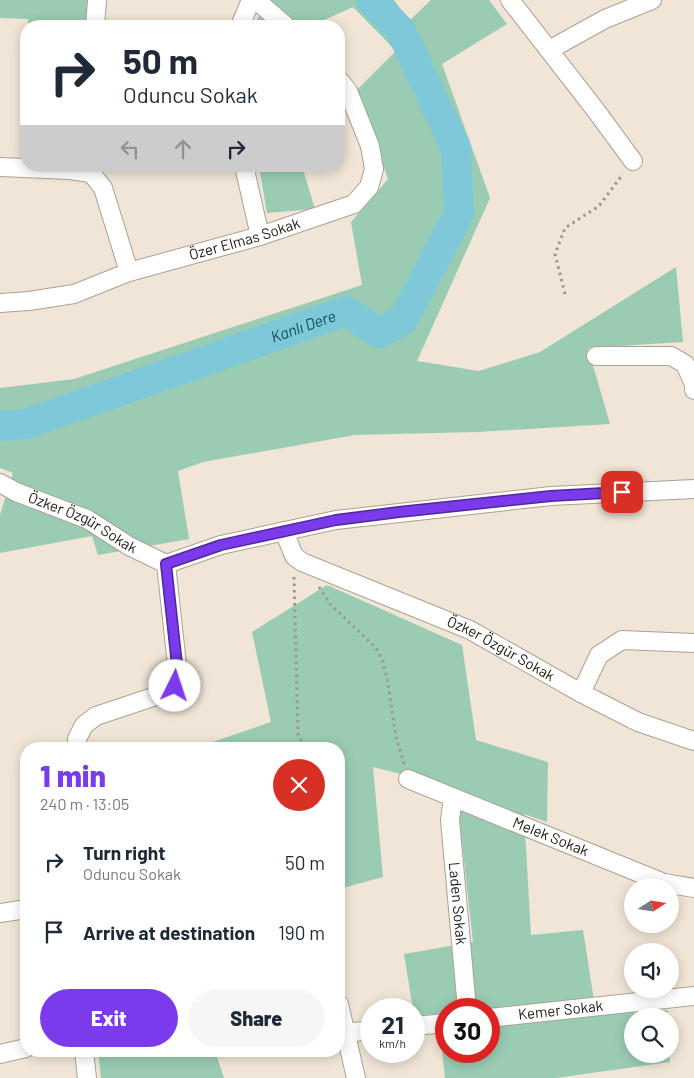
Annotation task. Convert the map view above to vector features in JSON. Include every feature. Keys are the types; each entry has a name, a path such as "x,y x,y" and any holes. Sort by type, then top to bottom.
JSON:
{"street":[{"path":"95,20 98,0"},
{"path":"243,20 251,0"},
{"path":"256,0 279,20"},
{"path":"510,0 633,161"},
{"path":"549,50 605,19 652,0"},
{"name":"Özer Elmas Sokak","path":"0,303 74,294 129,272 260,236 354,204 369,187 374,169 370,146 345,87"},
{"path":"0,167 20,168"},
{"path":"92,172 104,188 129,272"},
{"path":"245,172 260,236"},
{"path":"596,356 671,356 685,364 694,384 694,390"},
{"name":"Özker Özgür Sokak","path":"0,483 16,492 87,519 129,546 166,564"},
{"path":"77,742 84,725 96,716 165,693 175,686 178,674 166,564 221,545 354,518 551,496 694,489"},
{"path":"284,532 298,559"},
{"name":"Özker Özgür Sokak","path":"298,559 470,630 638,722 694,742"},
{"path":"581,692 599,655 622,640 694,643"},
{"name":"Melek Sokak","path":"408,779 664,884 694,888"},
{"name":"Laden Sokak","path":"453,798 450,820 466,998"},
{"path":"0,913 20,910"},
{"name":"Kemer Sokak","path":"500,1017 694,996"},
{"path":"345,1032 360,1031"},
{"path":"345,1039 356,1078"},
{"path":"0,1054 20,1049"},
{"path":"85,1057 87,1078"}],"path":[{"path":"565,294 555,254 565,228 599,206 633,161"},
{"path":"298,559 298,734 302,742"},
{"path":"298,559 330,604 376,648 383,662 387,678 396,737 408,779"}],"green space":[{"path":"0,0 89,0 87,20 0,18"},
{"path":"267,0 394,0 409,21 431,0 489,0 507,24 442,64 490,198 417,361 479,371 540,352 676,267 683,342 588,348 610,424 477,432 355,435 203,462 178,471 189,539 98,555 92,536 0,553 0,515 13,473 0,468 0,388 74,379 362,285 351,222 388,179 356,91 396,51 353,7 324,20 257,20"},
{"path":"260,172 304,172 315,209 267,213"},
{"path":"327,585 462,645 476,740 548,762 547,822 524,814 531,935 583,930 596,1013 624,1012 624,1063 663,1063 556,1078 445,1078 443,1063 500,1063 500,998 435,998 435,1014 425,1015 425,998 411,998 404,954 473,942 456,788 373,767 383,877 345,887 345,742 212,742 271,722 252,632"},
{"path":"99,1057 217,1057 224,1078 101,1078"}],"waterway":[{"name":"Kanlı Dere","path":"0,426 26,424 346,311 379,333 403,320 459,213 456,148 401,31 371,0"}],"route":[{"path":"175,686 178,674 166,564 221,545 336,520 551,496 622,492"}]}
